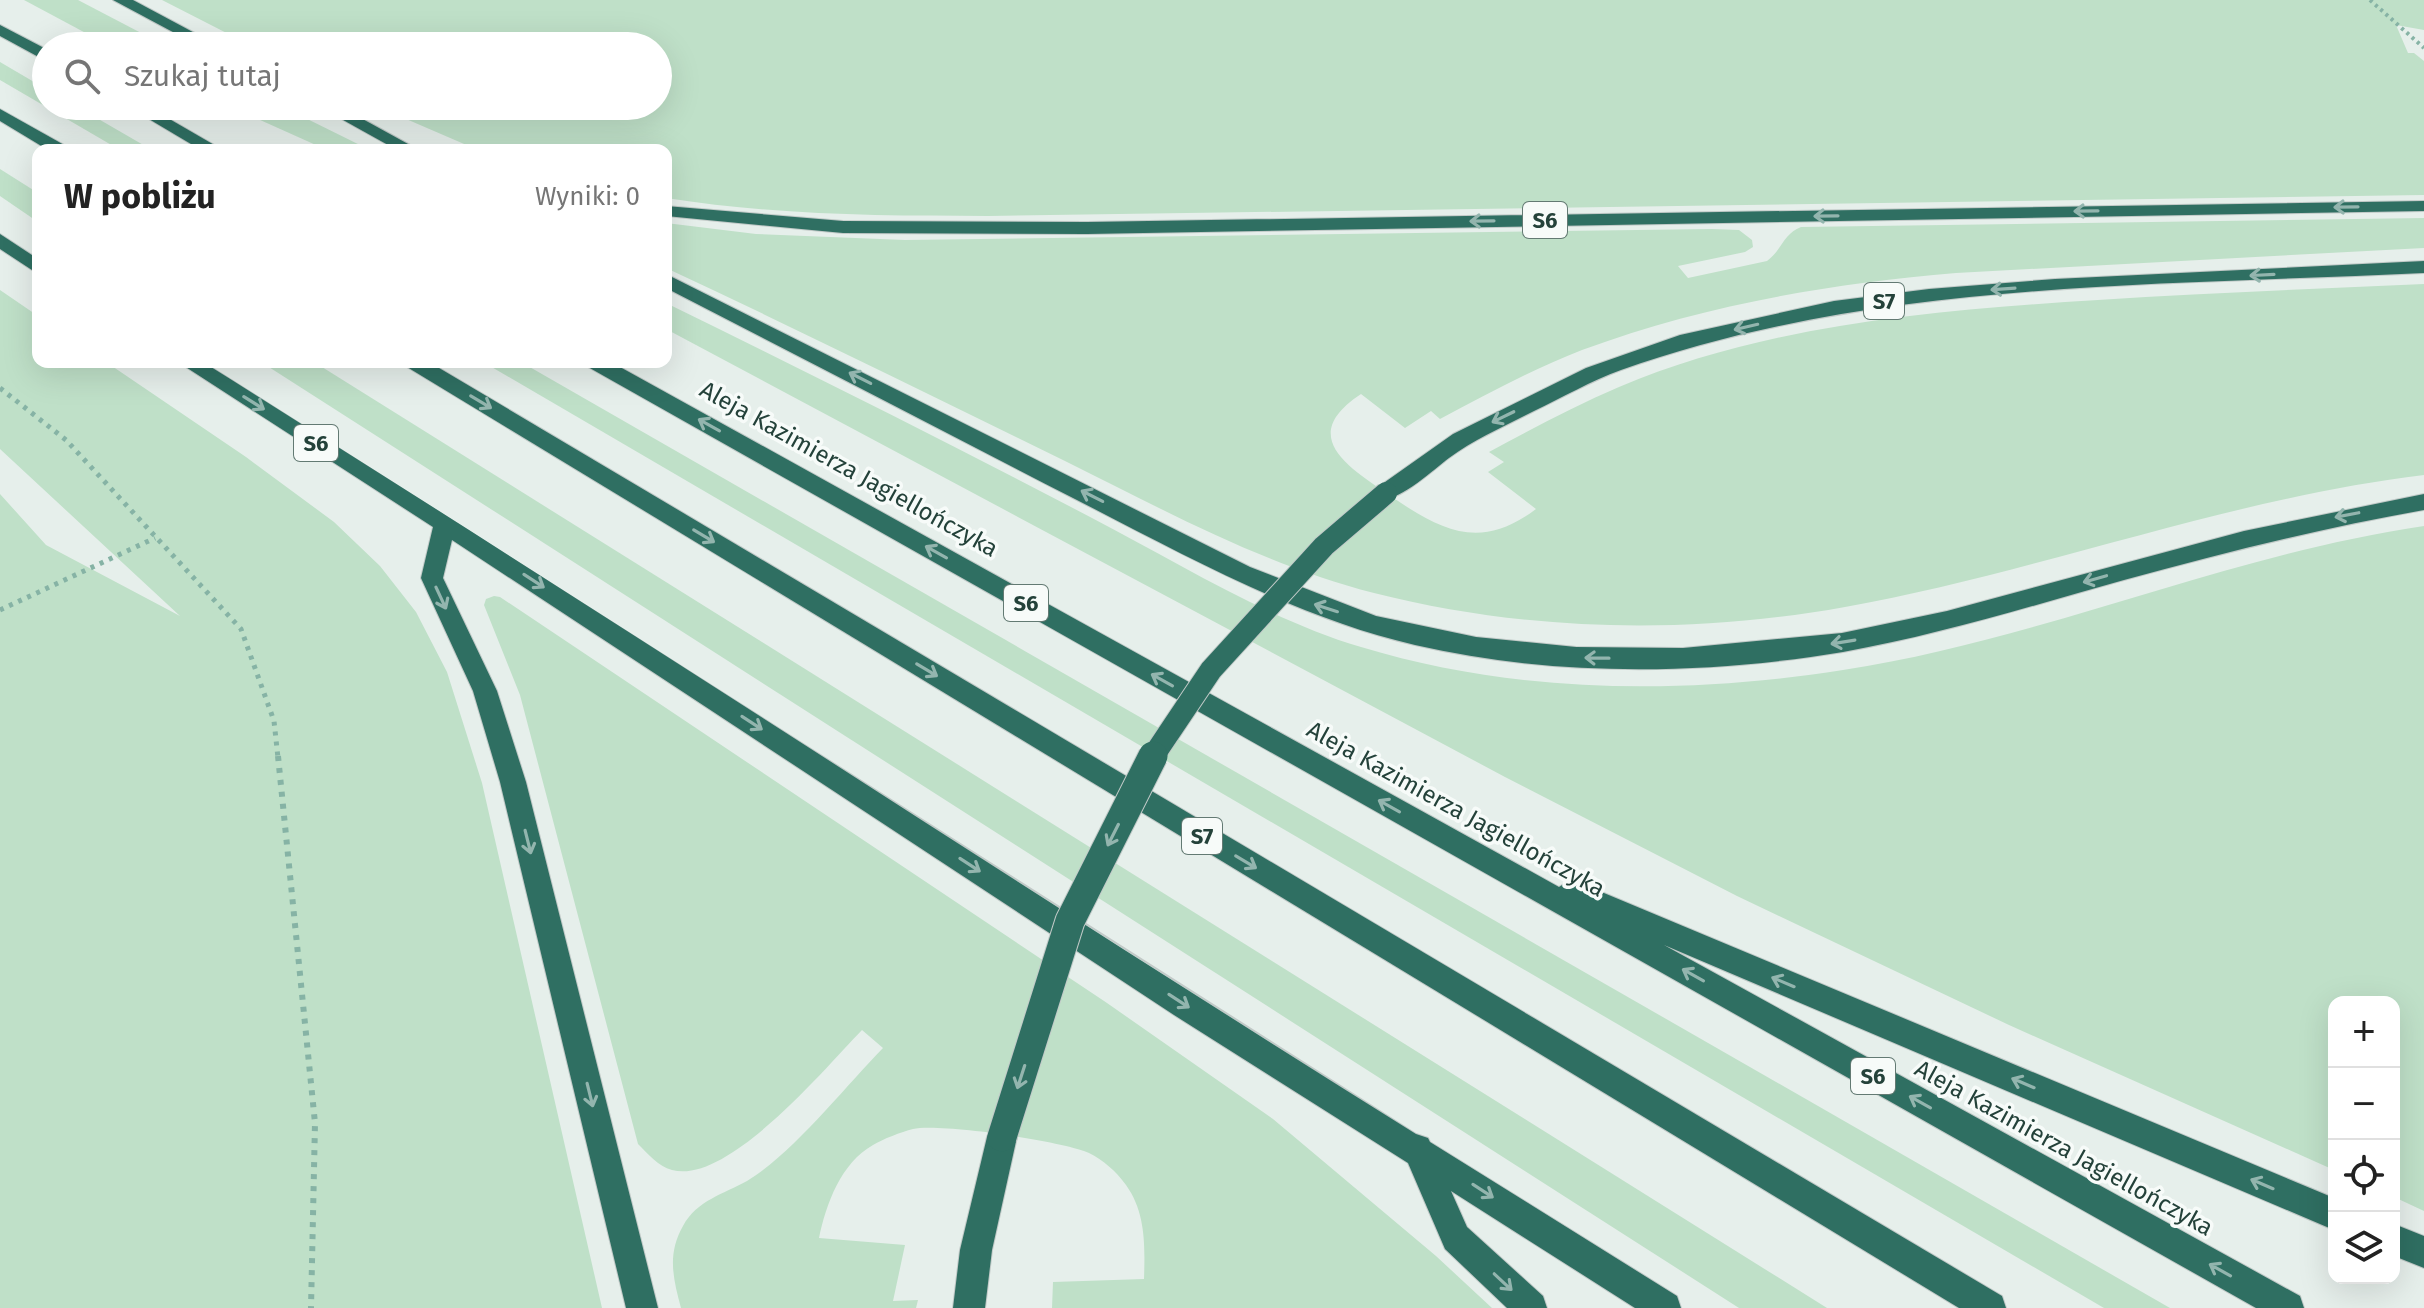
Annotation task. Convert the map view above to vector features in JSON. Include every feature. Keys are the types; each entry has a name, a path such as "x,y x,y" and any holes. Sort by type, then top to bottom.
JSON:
{"highway":[{"path":"121,0 184,32"},
{"path":"0,30 32,48"},
{"path":"0,114 50,144"},
{"path":"160,120 203,144"},
{"path":"352,120 398,144"},
{"path":"392,141 403,144"},
{"name":"S6","path":"672,212 843,227 1087,228 2424,206"},
{"path":"0,240 32,264"},
{"name":"S7","path":"969,1308 976,1250 1002,1137 1070,921 1155,752 1211,670 1324,546 1386,493 1460,439 1593,373 1680,342 1834,307 1929,295 2055,285 2424,267"},
{"path":"672,283 1220,563 1293,597 1400,633 1485,648 1580,658 1675,660 1764,654 1826,645 1946,620 2238,539 2370,510 2424,502"},
{"name":"S6","path":"198,368 445,524 1184,1005 1665,1308"},
{"name":"S7","path":"424,368 1990,1308"},
{"name":"Aleja Kazimierza Jagiellończyka","path":"606,368 2288,1308"},
{"path":"445,524 432,578 485,691 513,782 642,1308"},
{"path":"1458,844 2329,1212"},
{"path":"1417,1149 1456,1238 1531,1308"},
{"path":"2400,1242 2424,1252"}],"path":[{"path":"2370,0 2424,48"},
{"path":"0,388 66,440 241,629 274,721 315,1123 311,1308"},
{"path":"0,610 155,538"}],"green space":[{"path":"24,0 78,0 139,32 84,32"},
{"path":"162,0 2424,0 2424,30 2396,25 2408,53 2414,53 2424,61 2424,195 988,216 786,211 672,199 672,144 464,144 408,120 672,120 672,32 225,32"},
{"path":"0,62 32,81 32,99 0,80"},
{"path":"69,120 100,120 142,144 110,144"},
{"path":"260,120 309,120 358,144 314,144"},
{"path":"0,169 32,189 32,218 0,196"},
{"path":"2424,218 2424,248 1956,273 1813,290 1720,309 1628,334 1528,374 1440,419 1431,411 1405,428 1361,394 1343,409 1333,423 1331,436 1335,448 1356,471 1424,517 1459,531 1477,533 1496,530 1536,509 1488,472 1504,462 1489,452 1619,387 1734,348 1854,324 1976,309 2424,284 2424,475 2277,501 1918,592 1786,616 1668,625 1609,625 1491,616 1374,593 1255,552 672,271 672,224 756,234 905,240 1712,229 1739,230 1752,240 1753,247 1745,252 1678,266 1688,278 1767,261 1790,234 1801,227"},
{"path":"0,290 32,312 32,368 115,368 246,457 334,522 380,566 416,612 447,672 482,783 602,1308 0,1308 0,494 46,545 180,616 0,449"},
{"path":"672,306 1292,621 1361,647 1419,663 1540,682 1600,686 1723,684 1843,670 1989,639 2205,576 2350,539 2424,526 2424,1211 2400,1200 2400,996 2328,996 2328,1167 2009,1025 1737,896 1505,777 672,332"},
{"path":"270,368 324,368 1827,1308 1739,1308"},
{"path":"493,368 531,368 2170,1308 2104,1308"},
{"path":"500,597 1107,1003 1273,1119 1436,1256 1492,1308 1052,1308 1053,1282 1144,1279 1141,1218 1126,1185 1104,1163 1075,1148 1001,1134 927,1128 908,1130 882,1140 852,1162 831,1198 819,1238 905,1245 893,1301 918,1300 916,1308 681,1308 673,1256 678,1236 689,1217 703,1204 747,1181 782,1154 883,1048 862,1030 774,1120 720,1160 695,1170 667,1168 638,1144 520,695 484,605 486,599"}]}
